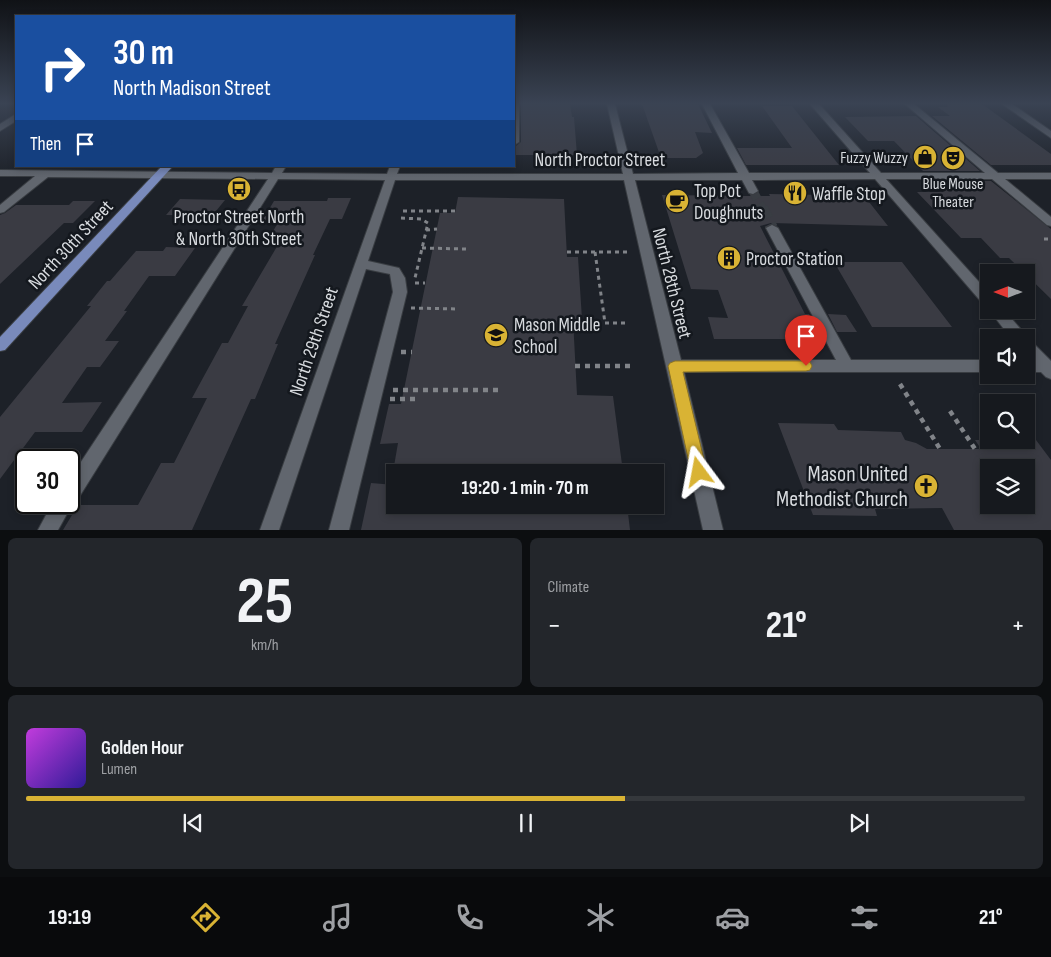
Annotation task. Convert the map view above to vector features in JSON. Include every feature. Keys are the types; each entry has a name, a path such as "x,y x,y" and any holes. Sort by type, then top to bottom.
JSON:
{"main road":[{"name":"North 30th Street","path":"0,346 164,170"}],"street":[{"name":"North 28th Street","path":"616,129 675,366 712,530"},
{"path":"719,129 753,191"},
{"path":"836,129 980,292"},
{"path":"939,129 1051,224"},
{"path":"0,210 53,167"},
{"name":"North Proctor Street","path":"0,174 164,170 513,171 627,176 1051,176"},
{"path":"80,479 278,171"},
{"name":"North 29th Street","path":"269,530 394,171"},
{"path":"772,228 847,366"},
{"path":"339,530 400,292 399,278 395,271 362,264"},
{"path":"1004,319 1012,329"},
{"path":"1035,354 1049,368"},
{"path":"675,366 980,366"},
{"path":"1035,367 1049,368"},
{"path":"47,530 57,514"}],"path":[{"path":"403,211 455,211"},
{"path":"426,230 437,229"},
{"path":"1044,238 1051,238"},
{"path":"422,248 466,249"},
{"path":"567,252 613,252"},
{"path":"595,252 605,323"},
{"path":"414,283 425,283"},
{"path":"408,308 458,309"},
{"path":"573,323 627,323"},
{"path":"398,352 412,352"},
{"path":"575,366 634,366"},
{"path":"900,384 940,449"},
{"path":"389,390 499,390"},
{"path":"387,399 416,399"},
{"path":"950,411 975,449"}],"building":[{"path":"521,129 575,129 577,155 516,155 516,146 521,142"},
{"path":"651,129 710,129 712,133 695,132 703,153 696,158 661,158"},
{"path":"778,129 810,129 839,165 746,165 737,148 792,148"},
{"path":"856,129 931,129 980,171 923,171 894,141 868,141"},
{"path":"947,129 1016,129 1051,154 1051,165 991,165"},
{"path":"933,181 991,181 1051,229 1051,299 1035,283 1035,264 1015,264 1009,258 1000,258 981,238 961,238 917,192 944,192"},
{"name":"Proctor Station","path":"824,193 862,193 888,226 771,223 760,226 805,314 809,314 819,331 814,331 818,339 714,339 708,317 728,318 718,290 691,289 662,195 826,195"},
{"path":"458,197 564,199 567,257 578,257 582,319 573,319 577,395 613,396 622,464 394,464 398,443 380,444 389,404 401,404 440,213 455,213"},
{"path":"328,198 351,198 342,219 330,219 275,344 278,344 255,399 251,399 192,530 63,530 73,514 80,514 80,505 138,505 161,463 174,463 207,398 192,398 222,343 228,343 248,306 242,306 282,238 269,238 279,221 262,221 274,201 327,201"},
{"path":"180,199 225,200 212,216 166,215"},
{"path":"73,201 95,201 73,223 64,223 0,284 0,215 16,205 69,205"},
{"path":"166,247 195,248 175,276 149,276 105,341 119,341 100,367 87,367 62,403 102,402 82,432 35,432 22,449 15,449 15,459 0,479 0,417 91,306 87,306 107,281 110,281 136,251 163,251"},
{"path":"834,262 902,262 952,327 872,327"},
{"path":"828,314 846,315 857,332 837,332"},
{"name":"Mason United Methodist Church","path":"778,423 834,424 838,430 901,432 905,440 927,449 1035,449 1036,440 1051,460 1051,530 954,530 942,508 875,509 877,516 813,515"},
{"name":"Mason United Methodist Church","path":"975,440 980,440 980,448"},
{"path":"371,483 386,484 386,514 628,514 630,530 361,530"}],"tunnel":[{"path":"753,191 763,210"},
{"path":"763,210 772,228"}],"place":[{"name":"Fuzzy Wuzzy","path":"925,157"},
{"name":"Blue Mouse Theater","path":"953,158"},
{"name":"Proctor Street North & North 30th Street","path":"239,189"},
{"name":"Waffle Stop","path":"795,193"},
{"name":"Top Pot Doughnuts","path":"677,201"},
{"name":"Proctor Station","path":"729,258"},
{"name":"Mason Middle School","path":"496,335"},
{"name":"Mason United Methodist Church","path":"926,486"}],"route":[{"path":"699,472 675,366 806,366"}]}
